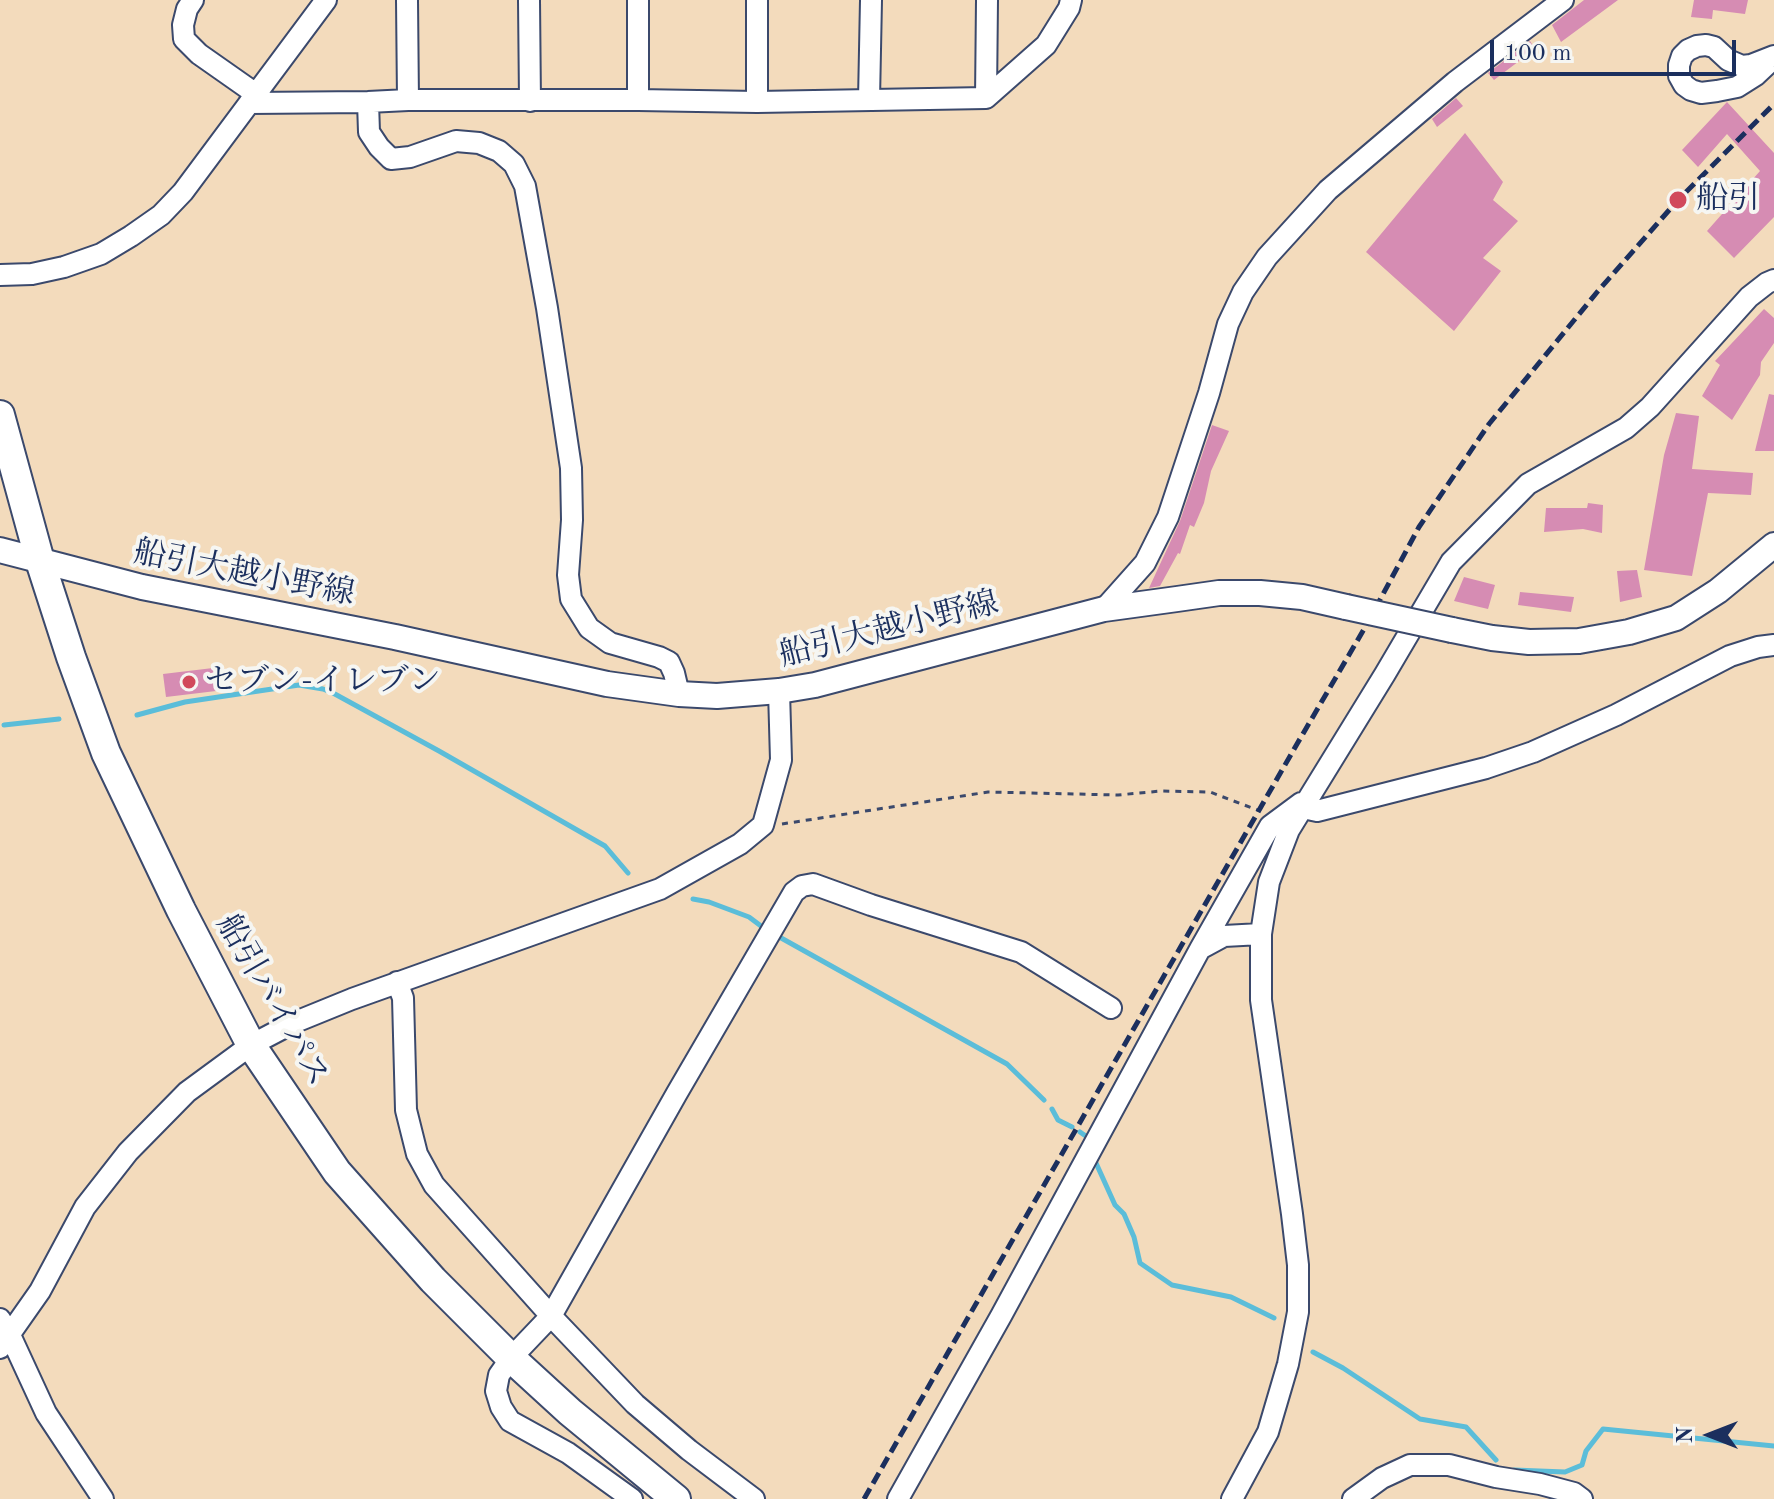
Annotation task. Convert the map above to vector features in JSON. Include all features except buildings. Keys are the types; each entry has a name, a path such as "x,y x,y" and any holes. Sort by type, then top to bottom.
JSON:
{"highway":[{"name":"船引バイパス","path":"0,415 40,561 106,753 181,910 251,1045 337,1172 433,1280 570,1412 676,1499"}],"main road":[{"name":"船引大越小野線","path":"0,550 142,587 328,623 607,684 717,696 779,691 842,678 1104,609 1219,593 1302,597 1492,638 1529,642 1579,641 1629,632 1676,618 1718,591 1774,545"}],"street":[{"path":"193,0 183,25 184,39 252,98 368,102 757,102 986,98 1046,45 1071,0"},
{"path":"0,275 32,274 101,254 161,215 183,192 326,0"},
{"path":"407,0 408,100"},
{"path":"529,0 530,101"},
{"path":"638,0 638,100"},
{"path":"757,0 757,102"},
{"path":"869,100 871,0"},
{"path":"986,98 987,0"},
{"path":"1104,609 1145,563 1168,517 1228,324 1243,292 1267,257 1328,190 1455,82 1563,0"},
{"path":"368,102 369,132 391,159 410,157 456,141 479,143 499,151 514,164 525,186 571,468 572,520 568,575 571,599 589,628 610,643 669,662 679,694"},
{"path":"1232,1499 1268,1432 1288,1364 1298,1312 1298,1265 1292,1214 1261,1000 1261,934 1269,882 1289,830 1451,562 1528,484 1626,428 1650,407 1749,297 1774,280"},
{"path":"1307,802 1317,811 1486,768 1533,752 1616,715 1730,656 1774,645"},
{"path":"103,1499 46,1413 3,1334 40,1291 85,1207 128,1152 187,1092 251,1045 293,1023 397,982 660,889 740,844 763,825 781,760 779,691"},
{"path":"898,1499 1270,826 1307,802"},
{"path":"632,1499 568,1453 510,1421 496,1391 499,1375 551,1316 794,892 802,886 813,884 1021,952 1111,1008"},
{"path":"1200,949 1224,936 1261,934"},
{"path":"397,982 403,998 406,1110 417,1154 434,1185 635,1404 754,1499"},
{"path":"1353,1499 1382,1478 1410,1465 1449,1465 1540,1484 1574,1493 1582,1499"}],"path":[{"path":"763,825 988,792 1118,795 1161,791 1210,792 1278,820"}],"waterway":[{"path":"137,715 185,702 299,685 323,689 605,846 628,873"},
{"path":"4,725 59,719"},
{"path":"693,899 749,917 765,929"},
{"path":"774,934 1007,1064 1044,1100"},
{"path":"1052,1109 1058,1120 1072,1127"},
{"path":"1080,1132 1090,1139"},
{"path":"1096,1163 1115,1205 1124,1214 1140,1263 1172,1285 1231,1297 1274,1318"},
{"path":"1313,1352 1420,1419 1466,1427 1496,1460"},
{"path":"1514,1470 1565,1472 1582,1465 1586,1451 1603,1429 1774,1446"}],"railway":[{"path":"864,1499 1367,624 1419,527 1489,424 1598,291 1678,200 1774,104"}],"place":[{"name":"船引","path":"1678,200"},
{"name":"セブン-イレブン","path":"189,682"}]}
